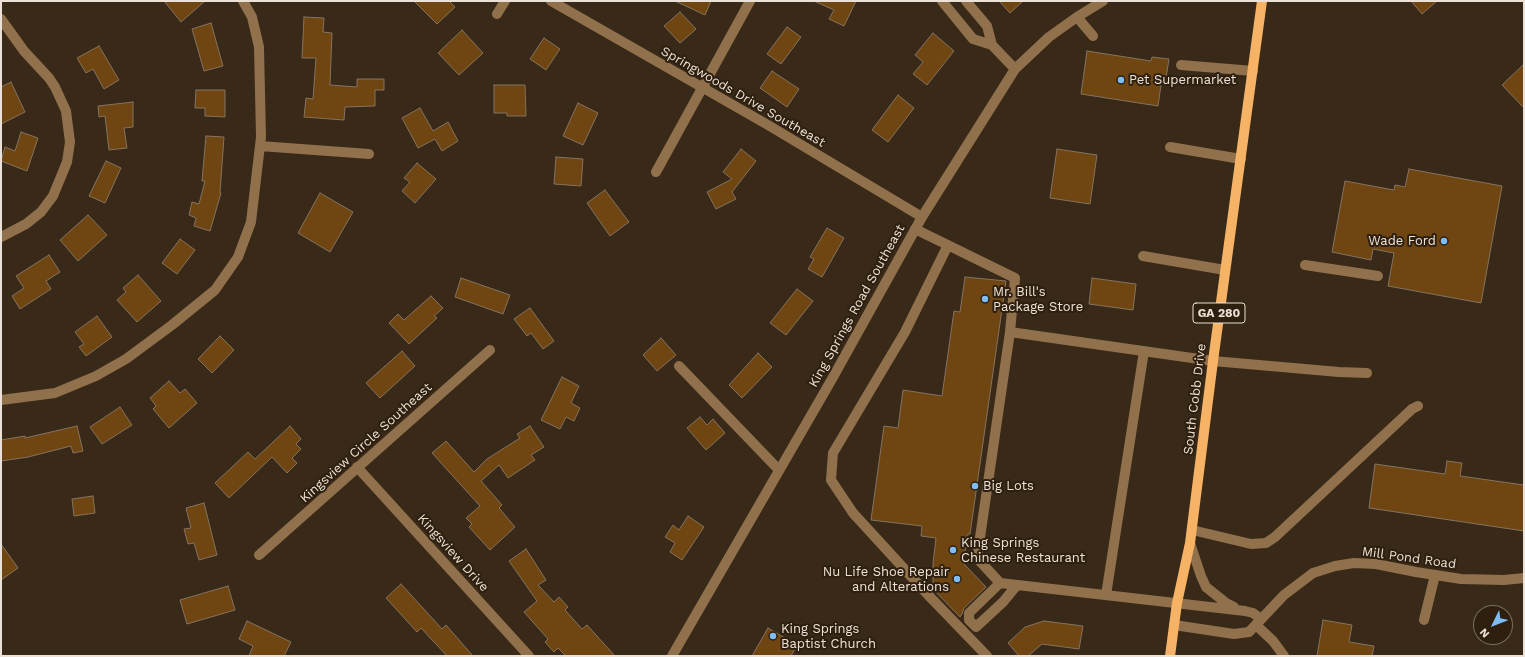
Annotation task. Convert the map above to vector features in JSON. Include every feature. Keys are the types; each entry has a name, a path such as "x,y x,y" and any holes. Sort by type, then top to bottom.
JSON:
{"main road":[{"name":"South Cobb Drive","path":"1170,656 1177,603 1192,530 1225,270 1262,1"}],"street":[{"path":"1,400 55,393 96,376 126,359 172,325 215,290 238,257 251,222 261,137 259,47 252,17 243,1"},
{"path":"497,14 505,1"},
{"name":"Springwoods Drive Southeast","path":"551,1 768,125 922,217"},
{"path":"656,172 750,1"},
{"path":"942,1 973,39 992,45 1015,69"},
{"path":"966,1 987,26 992,45"},
{"name":"King Springs Road Southeast","path":"672,656 922,217 1015,69 1048,37 1077,16 1103,1"},
{"path":"1077,16 1092,36"},
{"path":"1,19 24,51 49,78 55,87 66,111 70,142 67,162 53,196 41,212 26,224 1,237"},
{"path":"1181,65 1253,71"},
{"path":"260,146 369,154"},
{"path":"1170,147 1241,159"},
{"path":"915,229 1015,278 1010,332 977,558 1000,582 1253,613 1258,622 1284,656"},
{"path":"948,245 905,332 833,453 831,480 853,513 931,598 987,656"},
{"path":"1143,256 1225,270"},
{"path":"1305,265 1378,276"},
{"path":"1010,332 1213,361 1367,373"},
{"name":"Kingsview Circle Southeast","path":"259,555 490,350"},
{"path":"1106,595 1144,351"},
{"path":"679,366 779,470"},
{"path":"1192,530 1251,544 1266,543 1275,537 1412,409 1418,406"},
{"name":"Kingsview Drive","path":"357,467 529,656"},
{"path":"1190,543 1206,587 1226,603 1245,611"},
{"name":"Mill Pond Road","path":"1174,625 1234,634 1249,632 1284,595 1313,573 1335,566 1354,563 1376,564 1435,575 1483,580 1524,578"},
{"path":"1424,620 1435,575"},
{"path":"1000,582 969,613 969,620 976,627 1003,602 1017,585"}],"building":[{"path":"164,1 205,1 181,22"},
{"path":"414,1 449,1 455,7 437,24"},
{"path":"675,1 711,1 705,15"},
{"path":"814,1 856,1 844,26 829,19 834,10"},
{"path":"999,1 1023,1 1010,13"},
{"path":"1411,1 1437,1 1422,14"},
{"path":"680,12 696,29 680,43 664,26"},
{"path":"304,17 324,18 323,32 332,33 330,85 357,87 357,79 384,79 384,90 375,90 375,106 345,107 344,120 304,117 306,98 313,99 316,58 302,58"},
{"path":"211,23 223,66 204,71 192,29"},
{"path":"787,27 801,37 781,64 767,54"},
{"path":"462,30 483,53 459,75 438,53"},
{"path":"933,33 954,51 927,85 913,74 923,62 915,55"},
{"path":"544,38 560,49 546,70 530,59"},
{"path":"99,46 119,80 104,89 93,69 86,73 77,58"},
{"path":"1087,51 1151,61 1152,57 1169,59 1166,78 1162,78 1158,106 1081,94"},
{"path":"1524,64 1524,108 1502,85"},
{"path":"772,71 799,89 787,107 760,88"},
{"path":"11,82 25,112 1,124 1,87"},
{"path":"494,85 525,85 526,116 507,116 507,113 494,113"},
{"path":"196,90 225,90 225,117 205,116 205,108 195,108"},
{"path":"898,95 914,108 888,142 872,130"},
{"path":"133,102 133,127 124,128 127,148 109,150 105,116 99,117 98,106"},
{"path":"578,103 598,113 583,145 563,136"},
{"path":"420,108 433,131 448,122 458,141 442,151 435,139 418,148 402,118"},
{"path":"21,132 38,138 27,171 1,161 5,147 15,151"},
{"path":"206,136 224,137 221,193 210,231 194,226 196,218 189,215 192,202 199,204 205,181 202,181"},
{"path":"741,149 756,161 732,192 736,199 716,209 707,192 732,179 723,172"},
{"path":"1057,149 1097,155 1090,204 1050,198"},
{"path":"556,157 583,159 581,186 554,184"},
{"path":"106,161 121,168 105,203 89,196"},
{"path":"417,163 436,179 415,203 402,191 410,182 404,178"},
{"path":"1409,169 1502,186 1481,303 1388,286 1394,253 1373,249 1371,260 1332,252 1345,181 1394,190 1395,185 1405,187"},
{"path":"605,190 629,222 610,236 587,203"},
{"path":"320,193 353,212 330,252 298,233"},
{"path":"88,215 107,235 78,261 60,240"},
{"path":"827,228 844,238 822,277 808,269 814,259 810,257"},
{"path":"180,239 195,250 177,274 162,263"},
{"path":"49,255 60,272 46,281 51,289 20,309 12,296 24,288 16,276"},
{"path":"138,275 161,301 137,322 117,300 126,292 123,288"},
{"path":"965,277 1006,281 970,534 968,534 963,563 986,587 964,608 960,617 933,589 933,563 936,538 921,536 922,526 871,520 884,426 898,428 903,390 942,396 954,311 960,312"},
{"path":"461,278 510,295 503,314 455,297"},
{"path":"1092,278 1136,284 1133,310 1089,304"},
{"path":"797,289 813,301 786,335 770,323"},
{"path":"431,296 443,308 434,316 437,318 409,344 389,323 398,314 404,320"},
{"path":"530,308 554,341 543,349 531,333 527,336 514,319"},
{"path":"97,316 112,337 86,356 79,347 84,344 75,332"},
{"path":"220,336 234,350 212,373 198,359"},
{"path":"661,338 676,355 657,371 643,355"},
{"path":"402,351 415,366 380,398 366,383"},
{"path":"758,353 772,367 742,398 729,385"},
{"path":"562,377 579,386 571,403 580,408 574,421 566,417 560,429 541,420"},
{"path":"169,381 180,393 185,389 197,403 169,428 153,409 156,406 150,398"},
{"path":"120,407 132,425 102,444 90,427"},
{"path":"700,417 707,425 713,419 725,433 706,450 687,428"},
{"path":"77,426 83,451 73,453 71,446 28,457 1,461 1,440 25,436 25,438"},
{"path":"290,426 301,439 296,444 301,449 292,458 297,463 287,473 272,457 229,498 215,483 248,452 255,459"},
{"path":"530,426 544,447 531,455 535,460 508,478 499,465 481,481 502,505 499,508 515,527 490,550 469,527 472,524 466,518 480,506 432,453 446,441 474,472 487,459 520,438 517,434"},
{"path":"1447,461 1462,463 1460,476 1524,485 1524,531 1369,508 1375,464 1445,474"},
{"path":"93,496 95,513 74,516 72,499"},
{"path":"204,503 217,555 199,560 194,543 188,544 184,529 191,528 186,508"},
{"path":"688,516 704,527 682,560 670,552 675,543 665,537 673,525 679,530"},
{"path":"1,544 18,568 1,580"},
{"path":"526,549 546,580 538,585 554,602 559,597 568,607 565,610 582,629 587,625 615,656 566,656 558,648 554,652 545,642 548,639 524,612 537,601 509,561"},
{"path":"401,584 442,629 446,625 473,656 447,656 421,628 417,632 386,598"},
{"path":"228,586 235,610 187,624 180,600"},
{"path":"1323,620 1352,625 1349,642 1374,646 1372,656 1317,656"},
{"path":"247,621 291,642 284,656 249,656 253,646 239,639"},
{"path":"1044,621 1083,626 1079,649 1042,644 1028,656 1019,656 1008,643 1025,627"},
{"name":"King Springs Baptist Church","path":"768,628 797,645 791,656 752,656"}],"place":[{"name":"Pet Supermarket","path":"1121,80"},
{"name":"Wade Ford","path":"1444,241"},
{"name":"Mr. Bill's Package Store","path":"985,299"},
{"name":"Big Lots","path":"975,486"},
{"name":"King Springs Chinese Restaurant","path":"953,550"},
{"name":"Nu Life Shoe Repair and Alterations","path":"957,579"},
{"name":"King Springs Baptist Church","path":"773,636"}]}
